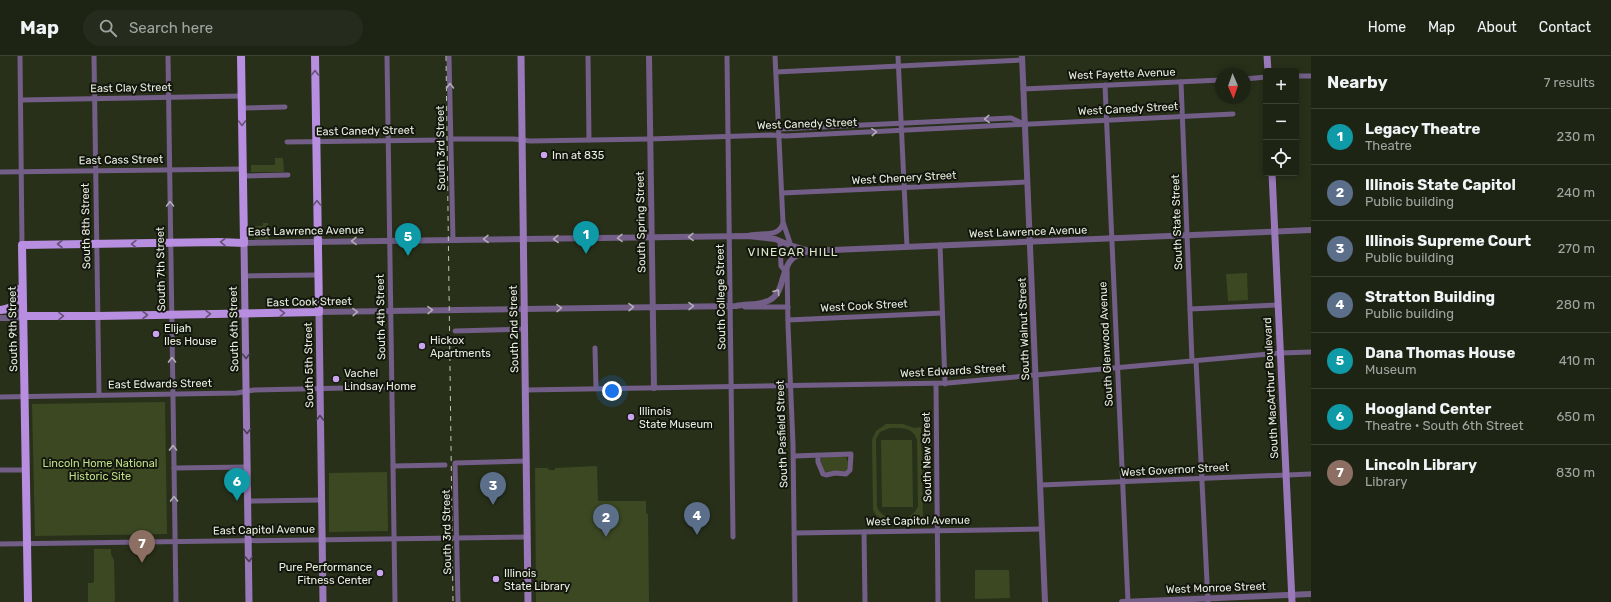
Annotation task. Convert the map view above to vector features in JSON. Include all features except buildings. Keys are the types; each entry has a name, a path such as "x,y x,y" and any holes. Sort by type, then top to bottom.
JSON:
{"main road":[{"name":"South 6th Street","path":"241,56 249,602"},
{"name":"South 5th Street","path":"315,56 323,602"},
{"name":"South 2nd Street","path":"521,56 528,602"},
{"path":"1267,56 1268,68"},
{"name":"South MacArthur Boulevard","path":"1272,176 1291,598"},
{"name":"East Lawrence Avenue","path":"22,245 219,242 244,244"},
{"name":"South 9th Street","path":"22,245 28,602"},
{"path":"0,310 13,307 17,302 17,271 22,260"},
{"name":"East Cook Street","path":"23,316 319,312"}],"street":[{"name":"South 9th Street","path":"20,56 22,245"},
{"name":"South 8th Street","path":"94,56 99,395"},
{"name":"South 7th Street","path":"168,56 176,602"},
{"name":"South 4th Street","path":"388,56 395,602"},
{"name":"South 3rd Street","path":"449,56 453,240"},
{"path":"451,139 589,140 588,56"},
{"name":"South Spring Street","path":"649,56 654,388"},
{"name":"South College Street","path":"727,56 730,236 734,306 731,387 734,537"},
{"path":"775,56 783,222 791,246"},
{"path":"898,56 907,247"},
{"path":"776,72 1022,58"},
{"name":"South Walnut Street","path":"1022,58 1045,602"},
{"path":"1299,76 1311,76"},
{"path":"1251,79 1263,78"},
{"name":"West Fayette Avenue","path":"1023,89 1215,80"},
{"name":"South State Street","path":"1182,82 1190,309 1203,478 1208,600"},
{"name":"South Glenwood Avenue","path":"1105,85 1128,602"},
{"name":"East Clay Street","path":"21,100 242,96"},
{"path":"242,108 285,107"},
{"name":"West Canedy Street","path":"589,140 779,136 1233,114"},
{"name":"West Canedy Street","path":"779,129 1011,118 1024,124"},
{"name":"East Canedy Street","path":"287,142 442,140"},
{"name":"East Cass Street","path":"0,172 169,170 288,175"},
{"name":"West Chenery Street","path":"782,193 1028,182"},
{"name":"West Lawrence Avenue","path":"748,236 758,233 777,232 782,228 783,222"},
{"name":"West Lawrence Avenue","path":"590,238 730,236 767,237 809,251 1311,230"},
{"name":"East Lawrence Avenue","path":"244,244 590,238"},
{"name":"South Pasfield Street","path":"780,241 781,266 786,269 788,307 794,456 795,602"},
{"path":"940,245 944,384"},
{"path":"734,306 765,302 774,298 781,287 786,269 796,256 809,251"},
{"path":"244,276 318,275"},
{"path":"1190,309 1278,304"},
{"path":"652,306 788,307"},
{"name":"East Cook Street","path":"319,312 652,306"},
{"name":"East Cook Street","path":"0,310 17,312 23,316"},
{"name":"West Cook Street","path":"788,320 942,312"},
{"name":"East Cook Street","path":"0,318 17,318 23,316"},
{"path":"455,331 525,330"},
{"path":"526,390 596,388 595,348"},
{"name":"West Edwards Street","path":"596,388 944,384 1280,353 1311,352"},
{"name":"South New Street","path":"936,384 938,602"},
{"name":"East Edwards Street","path":"0,397 392,388"},
{"path":"794,456 818,455 851,454 850,470 846,474 823,474 818,462 818,455"},
{"name":"South 3rd Street","path":"458,602 456,462 527,461"},
{"path":"393,466 445,465"},
{"path":"174,468 248,467"},
{"path":"0,470 26,470"},
{"name":"West Governor Street","path":"1041,485 1311,474"},
{"path":"248,501 322,500"},
{"name":"West Capitol Avenue","path":"795,533 1042,530"},
{"path":"864,532 865,602"},
{"name":"East Capitol Avenue","path":"0,544 528,536"},
{"name":"West Monroe Street","path":"1122,602 1291,598 1311,594"}],"green space":[{"path":"275,158 283,158 284,172 251,172 251,165 275,165"},
{"path":"263,223 268,223 269,239 255,239 255,233 252,233 252,226 263,226"},
{"path":"1247,273 1248,300 1228,301 1226,274"},
{"name":"Lincoln Home National Historic Site","path":"165,402 167,534 35,536 32,404"},
{"path":"886,424 903,424 914,428 921,427 923,518 896,523 889,522 883,521 873,510 872,440 876,431","holes":["890,428 903,428 910,430 917,440 918,506 915,512 910,516 897,520 885,516 880,512 877,506 876,439 880,432"]},
{"path":"881,440 912,440 913,507 882,507"},
{"path":"823,457 846,457 848,462 848,470 844,472 824,472 821,462"},
{"path":"597,466 598,501 646,501 646,513 648,514 649,602 536,602 535,468 548,468 549,470 555,470 555,468"},
{"path":"387,472 388,531 329,532 329,473"},
{"path":"94,549 111,549 111,554 114,560 115,602 88,602 88,583 93,583 94,581"},
{"path":"975,570 1009,570 1010,598 975,599"}],"railway":[{"path":"446,56 453,602"}],"place":[{"name":"Inn at 835","path":"544,155"},
{"name":"Legacy Theatre","path":"586,254"},
{"name":"Dana Thomas House","path":"408,256"},
{"name":"Elijah Iles House","path":"156,334"},
{"name":"Hickox Apartments","path":"422,346"},
{"name":"Vachel Lindsay Home","path":"336,379"},
{"name":"Illinois State Museum","path":"631,417"},
{"name":"Hoogland Center","path":"237,501"},
{"name":"Illinois Supreme Court","path":"493,505"},
{"name":"Stratton Building","path":"697,535"},
{"name":"Illinois State Capitol","path":"606,537"},
{"name":"Lincoln Library","path":"142,563"},
{"name":"Pure Performance Fitness Center","path":"380,573"},
{"name":"Illinois State Library","path":"496,579"}],"district":[{"name":"VINEGAR HILL","path":"793,252"}]}
